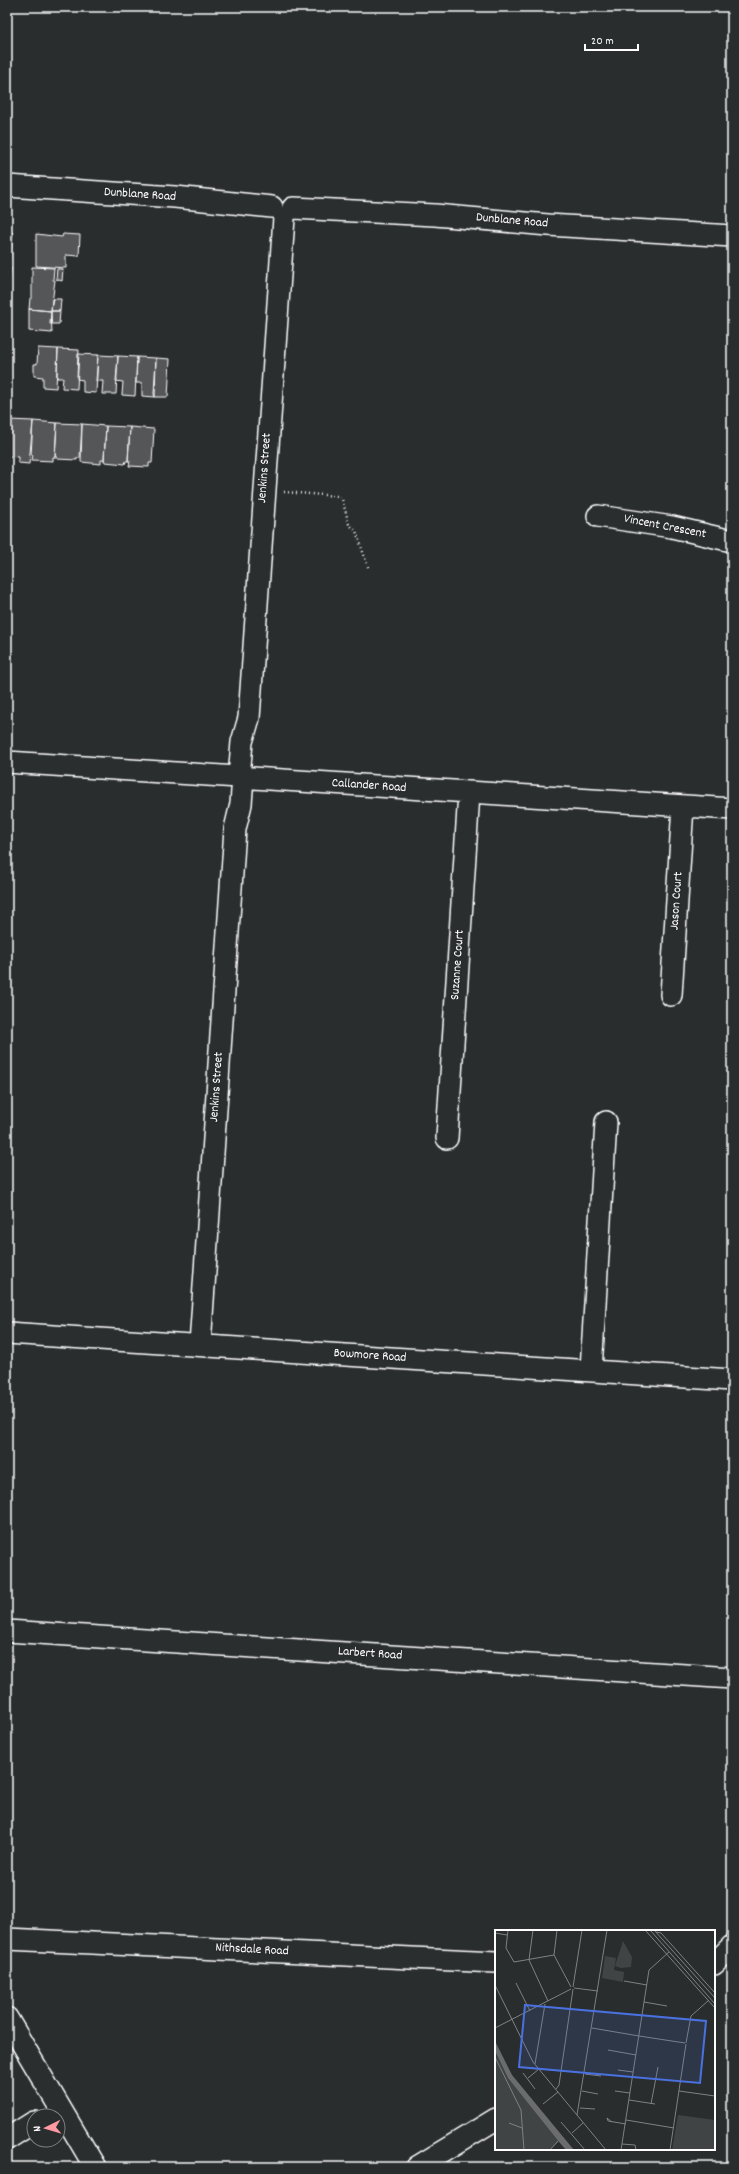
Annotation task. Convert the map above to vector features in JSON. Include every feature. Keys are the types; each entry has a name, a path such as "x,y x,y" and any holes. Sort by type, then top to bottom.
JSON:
{"street":[{"name":"Dunblane Road","path":"7,186 176,198 283,211 442,216 548,225 732,236"},
{"name":"Jenkins Street","path":"200,1345 235,830 230,808 252,740 249,718 283,211"},
{"name":"Vincent Crescent","path":"598,516 666,526 732,541"},
{"name":"Callander Road","path":"7,762 732,809"},
{"name":"Suzanne Court","path":"447,1138 469,793"},
{"name":"Jason Court","path":"671,995 683,806"},
{"path":"592,1370 606,1122"},
{"name":"Bowmore Road","path":"7,1333 732,1380"},
{"name":"Larbert Road","path":"7,1630 732,1678"},
{"name":"Nithsdale Road","path":"7,1939 495,1962"},
{"path":"715,1963 732,1946"},
{"path":"7,2018 51,2108"},
{"path":"417,2167 495,2120"},
{"path":"7,2138 26,2127"},
{"path":"66,2129 95,2167"}],"path":[{"path":"264,483 283,484 282,492 337,496 342,499 350,524 356,531 369,570"}],"building":[{"path":"7,232 13,233 9,267 7,267"},
{"path":"36,234 62,237 63,234 80,235 79,256 66,255 66,268 36,266"},
{"path":"32,267 54,268 53,280 55,280 51,311 29,309 30,298 32,298"},
{"path":"7,268 11,268 7,298"},
{"path":"57,269 63,269 62,281 56,279"},
{"path":"52,299 61,299 60,311 51,311"},
{"path":"29,309 51,311 52,333 29,331"},
{"path":"51,311 60,311 59,324 50,324"},
{"path":"38,348 58,349 56,388 43,387 43,377 34,376 34,364 37,364"},
{"path":"58,349 79,350 77,389 62,388 63,378 57,378"},
{"path":"78,354 98,355 96,393 83,392 83,380 77,379"},
{"path":"98,355 118,356 116,394 102,394 103,381 96,381"},
{"path":"118,356 137,357 135,396 122,395 123,382 116,381"},
{"path":"137,357 156,358 155,397 142,396 142,383 136,383"},
{"path":"156,358 170,359 168,397 155,397 154,394"},
{"path":"9,420 33,421 29,464 18,463 18,457 8,456"},
{"path":"33,421 57,423 55,457 53,457 53,461 32,460"},
{"path":"57,423 82,424 80,458 77,458 77,460 57,459 57,457 55,457"},
{"path":"82,424 106,426 104,460 101,460 101,464 81,462"},
{"path":"106,426 130,427 128,461 126,461 125,464 105,462 104,460"},
{"path":"130,427 154,429 152,463 149,463 149,467 129,466"}]}
